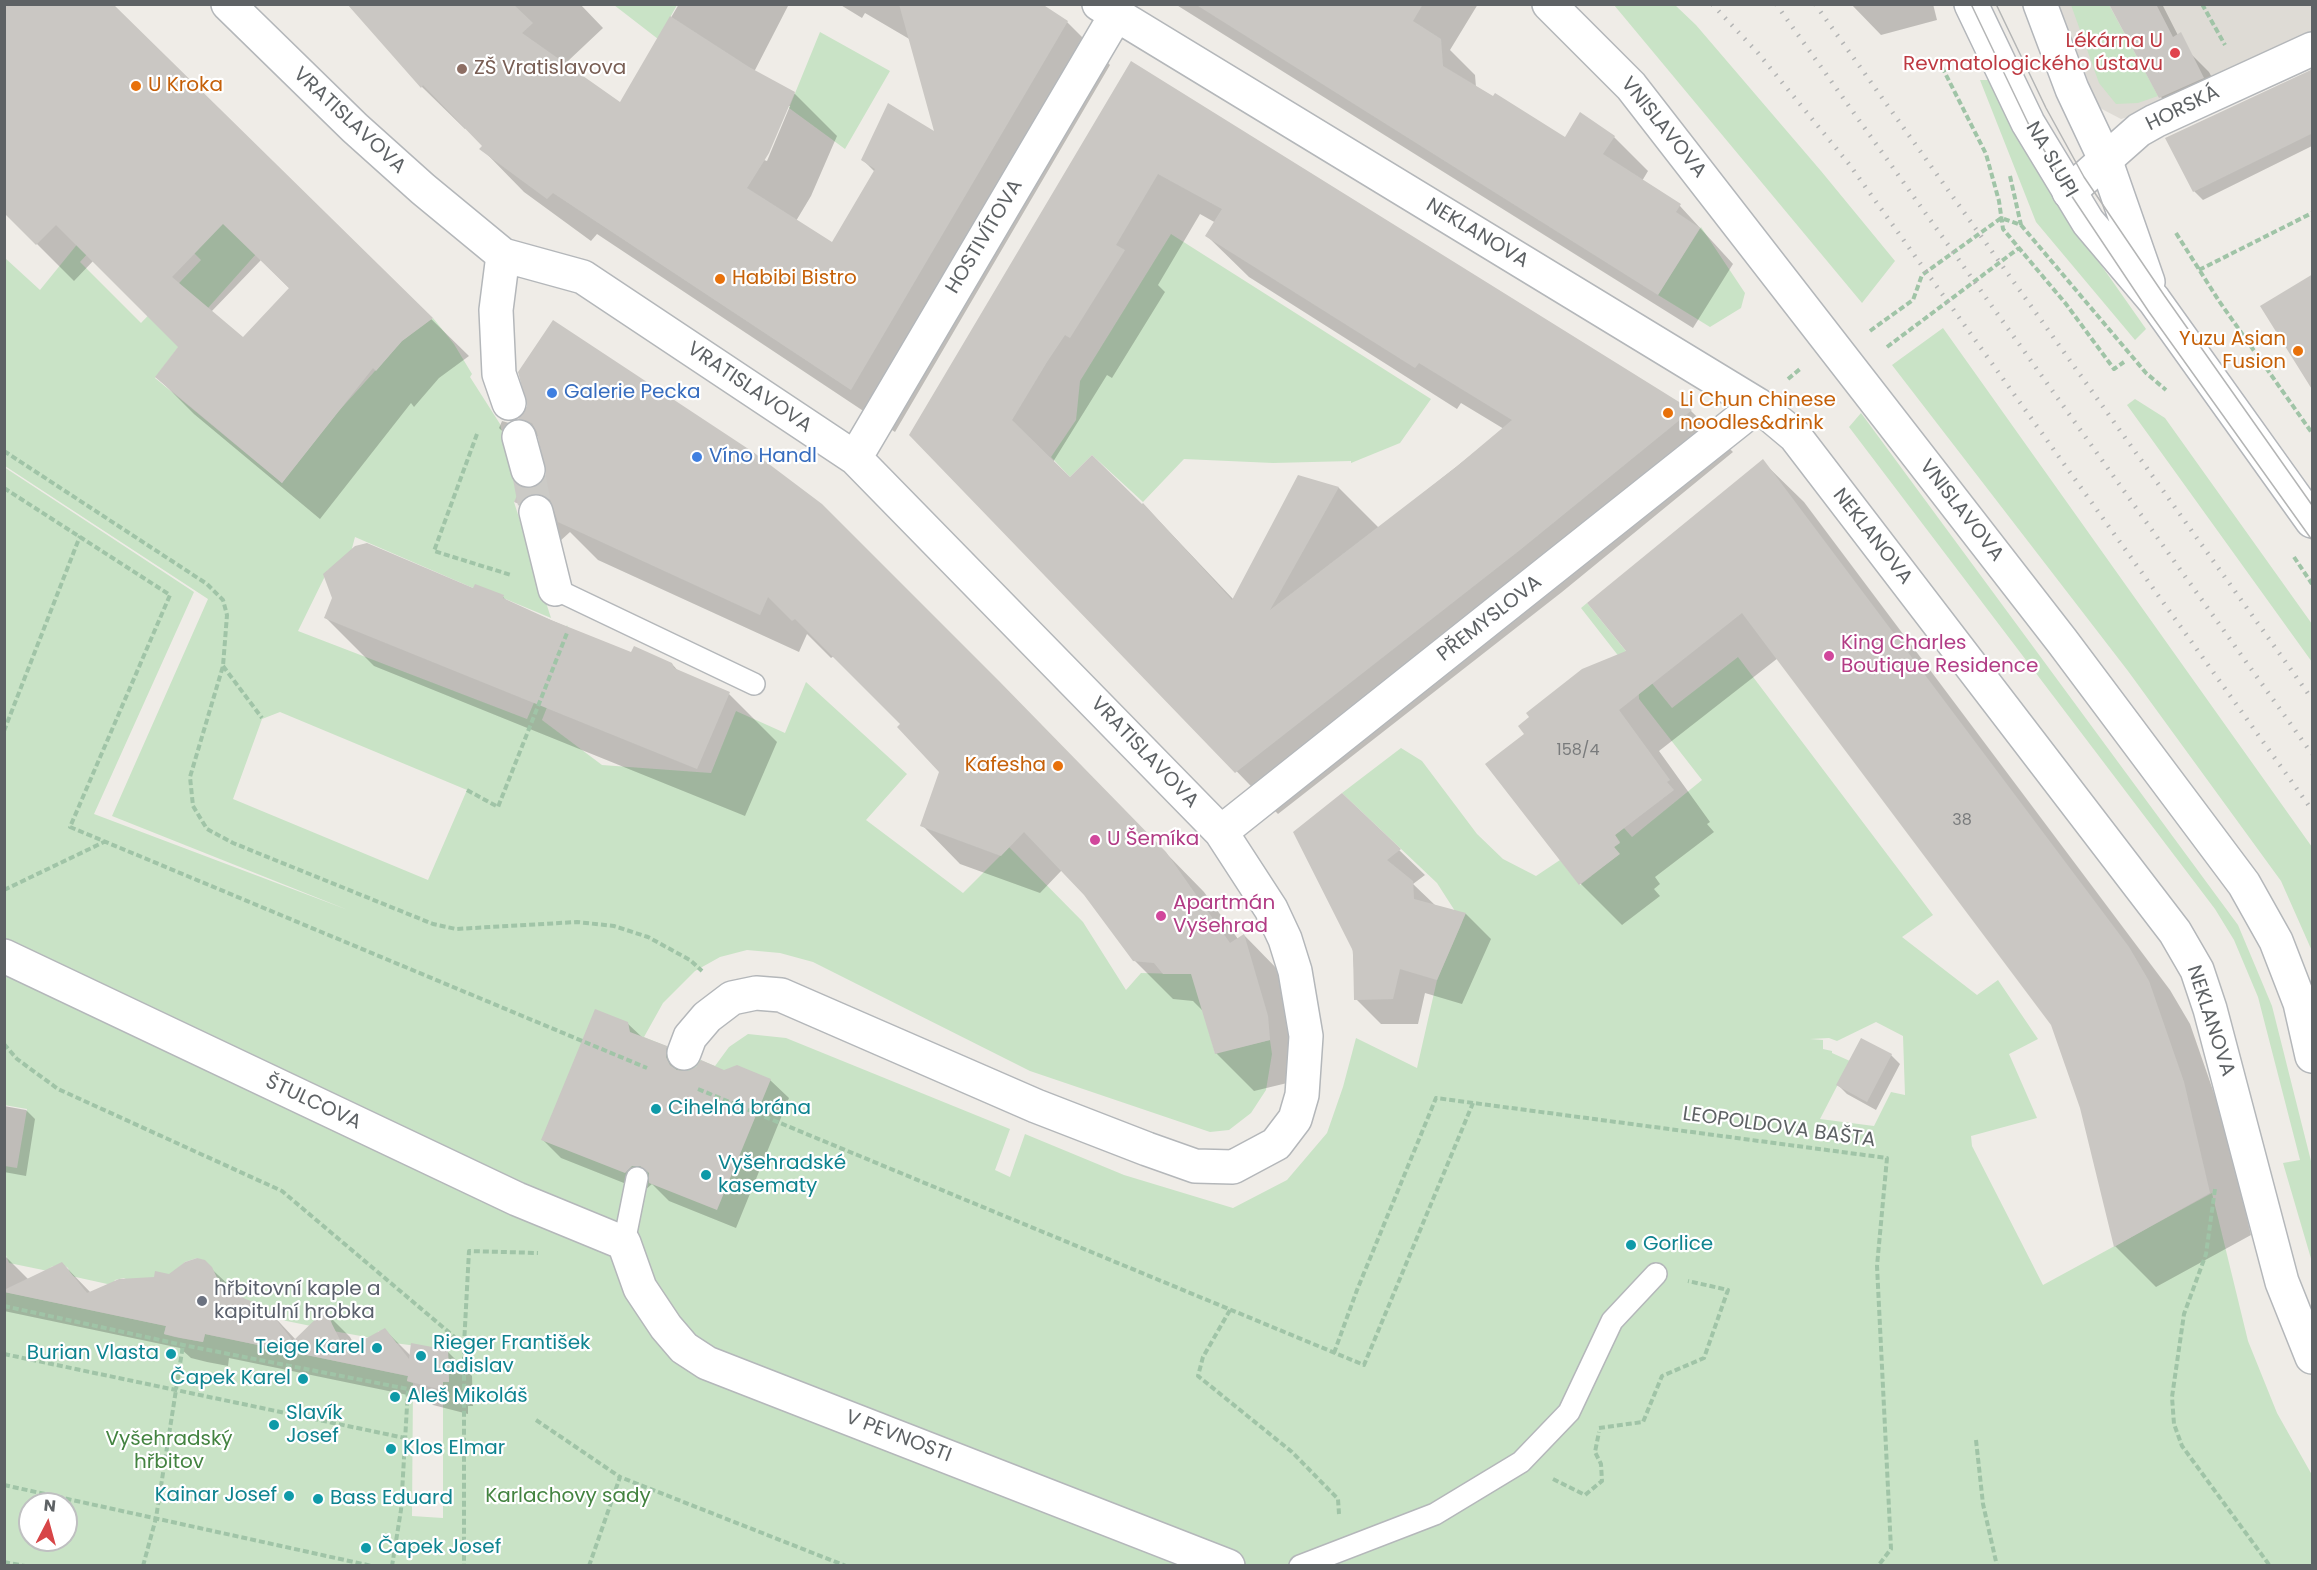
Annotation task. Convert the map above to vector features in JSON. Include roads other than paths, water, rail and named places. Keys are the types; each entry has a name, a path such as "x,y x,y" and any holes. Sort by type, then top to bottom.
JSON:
{"street":[{"name":"VRATISLAVOVA","path":"228,4 363,136 503,255 583,277 855,458 1221,832 1271,909 1285,939 1295,971 1306,1036 1302,1095 1295,1119 1276,1144 1239,1166 1216,1168 1195,1166 1036,1106 781,995 756,993 732,998 707,1017 690,1037 684,1053"},
{"name":"VNISLAVOVA","path":"1549,4 1631,86 2062,640 2244,884 2276,941 2300,1003 2313,1056"},
{"name":"NA SLUPI","path":"1971,4 2028,123 2088,222 2154,300 2313,521"},
{"name":"NA SLUPI","path":"2040,4 2072,89 2105,159 2154,300"},
{"name":"NEKLANOVA","path":"1107,10 1758,405 1795,436 2175,932 2197,970 2207,999 2282,1282 2313,1357"},
{"name":"HOSTIVÍTOVA","path":"855,458 1107,10"},
{"name":"HORSKÁ","path":"2069,192 2105,159 2155,121 2313,50"},
{"path":"503,255 496,310 504,388"},
{"name":"PŘEMYSLOVA","path":"1221,832 1758,405"},
{"path":"519,437 528,470"},
{"path":"536,512 567,595"},
{"name":"ŠTULCOVA","path":"4,957 517,1199 624,1243"},
{"name":"V PEVNOSTI","path":"624,1243 640,1288 666,1327 684,1348 707,1363 1228,1566"}],"lane":[{"path":"567,595 754,684"},
{"path":"624,1243 637,1178"},
{"path":"1300,1566 1339,1549 1435,1514 1521,1462 1569,1412 1612,1321 1656,1275"}],"tunnel":[{"path":"528,470 536,512"}],"tram line":[{"path":"1971,4 2028,123 2069,192 2149,312 2312,540"},
{"path":"1996,4 2046,108 2084,177 2312,505"}],"railway":[{"path":"1712,4 1758,53 1849,164 2312,810"},
{"path":"1776,4 2312,754"},
{"path":"1815,4 2312,699"}],"place":[{"name":"Lékárna U Revmatologického ústavu","path":"2175,53"},
{"name":"ZŠ Vratislavova","path":"462,69"},
{"name":"U Kroka","path":"136,86"},
{"name":"Habibi Bistro","path":"720,279"},
{"name":"Yuzu Asian Fusion","path":"2298,351"},
{"name":"Galerie Pecka","path":"552,393"},
{"name":"Li Chun chinese noodles&drink","path":"1668,413"},
{"name":"Víno Handl","path":"697,457"},
{"name":"King Charles Boutique Residence","path":"1829,656"},
{"name":"Kafesha","path":"1058,766"},
{"name":"U Šemíka","path":"1095,840"},
{"name":"Apartmán Vyšehrad","path":"1161,916"},
{"name":"Cihelná brána","path":"656,1109"},
{"name":"Vyšehradské kasematy","path":"706,1175"},
{"name":"Gorlice","path":"1631,1245"},
{"name":"hřbitovní kaple a kapitulní hrobka","path":"202,1301"},
{"name":"Teige Karel","path":"377,1348"},
{"name":"Burian Vlasta","path":"171,1354"},
{"name":"Rieger František Ladislav","path":"421,1356"},
{"name":"Čapek Karel","path":"303,1379"},
{"name":"Aleš Mikoláš","path":"395,1397"},
{"name":"Slavík Josef","path":"274,1425"},
{"name":"Klos Elmar","path":"391,1449"},
{"name":"Kainar Josef","path":"289,1496"},
{"name":"Bass Eduard","path":"318,1499"},
{"name":"Čapek Josef","path":"366,1548"}],"park label":[{"name":"Vyšehradský hřbitov","path":"169,1452"},
{"name":"Karlachovy sady","path":"568,1497"}]}
